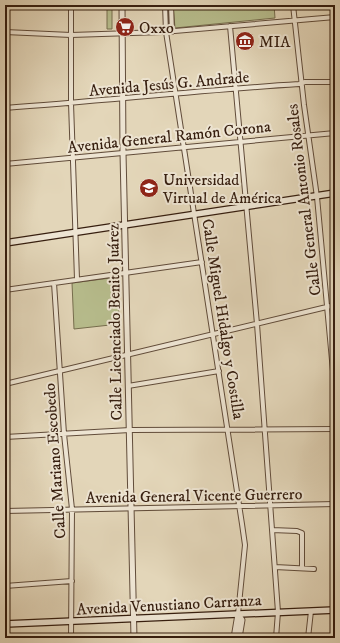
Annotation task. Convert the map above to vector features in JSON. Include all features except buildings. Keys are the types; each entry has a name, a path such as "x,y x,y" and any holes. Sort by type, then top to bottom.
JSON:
{"main road":[{"path":"5,243 246,208 335,193"},
{"name":"Avenida Venustiano Carranza","path":"5,624 335,610"}],"street":[{"path":"71,5 71,103 77,279"},
{"name":"Calle Licenciado Benito Juárez","path":"122,5 123,153 134,638"},
{"name":"Calle Miguel Hidalgo y Costilla","path":"165,5 166,32 186,148 194,215 245,545 234,638"},
{"path":"171,5 172,32"},
{"name":"Calle General Antonio Rosales","path":"293,5 317,197 335,393"},
{"path":"5,32 71,35 172,32 335,17"},
{"path":"230,26 257,324 278,612 276,638"},
{"name":"Avenida Jesús G. Andrade","path":"5,108 122,100 235,88 299,84 302,82 335,82"},
{"name":"Avenida General Ramón Corona","path":"5,164 186,148 308,134 335,133"},
{"path":"5,290 202,262"},
{"name":"Calle Mariano Escobedo","path":"54,283 59,372 72,509 71,638"},
{"path":"5,384 335,305"},
{"path":"128,386 219,371"},
{"path":"5,437 130,430 335,429"},
{"name":"Avenida General Vicente Guerrero","path":"5,511 131,507 239,507 335,504"},
{"path":"272,530 297,531 302,533 302,568"},
{"path":"275,567 314,569"},
{"path":"5,586 72,581"},
{"path":"308,638 310,611"},
{"name":"Calle Miguel Hidalgo y Costilla","path":"238,614 242,620 239,638"}],"green space":[{"path":"107,5 112,5 112,29 107,29"},
{"path":"173,5 274,5 275,18 175,28"},
{"path":"118,277 119,324 74,329 72,283"}],"place":[{"name":"Oxxo","path":"125,27"},
{"name":"MIA","path":"245,41"},
{"name":"Universidad Virtual de América","path":"149,188"}]}
